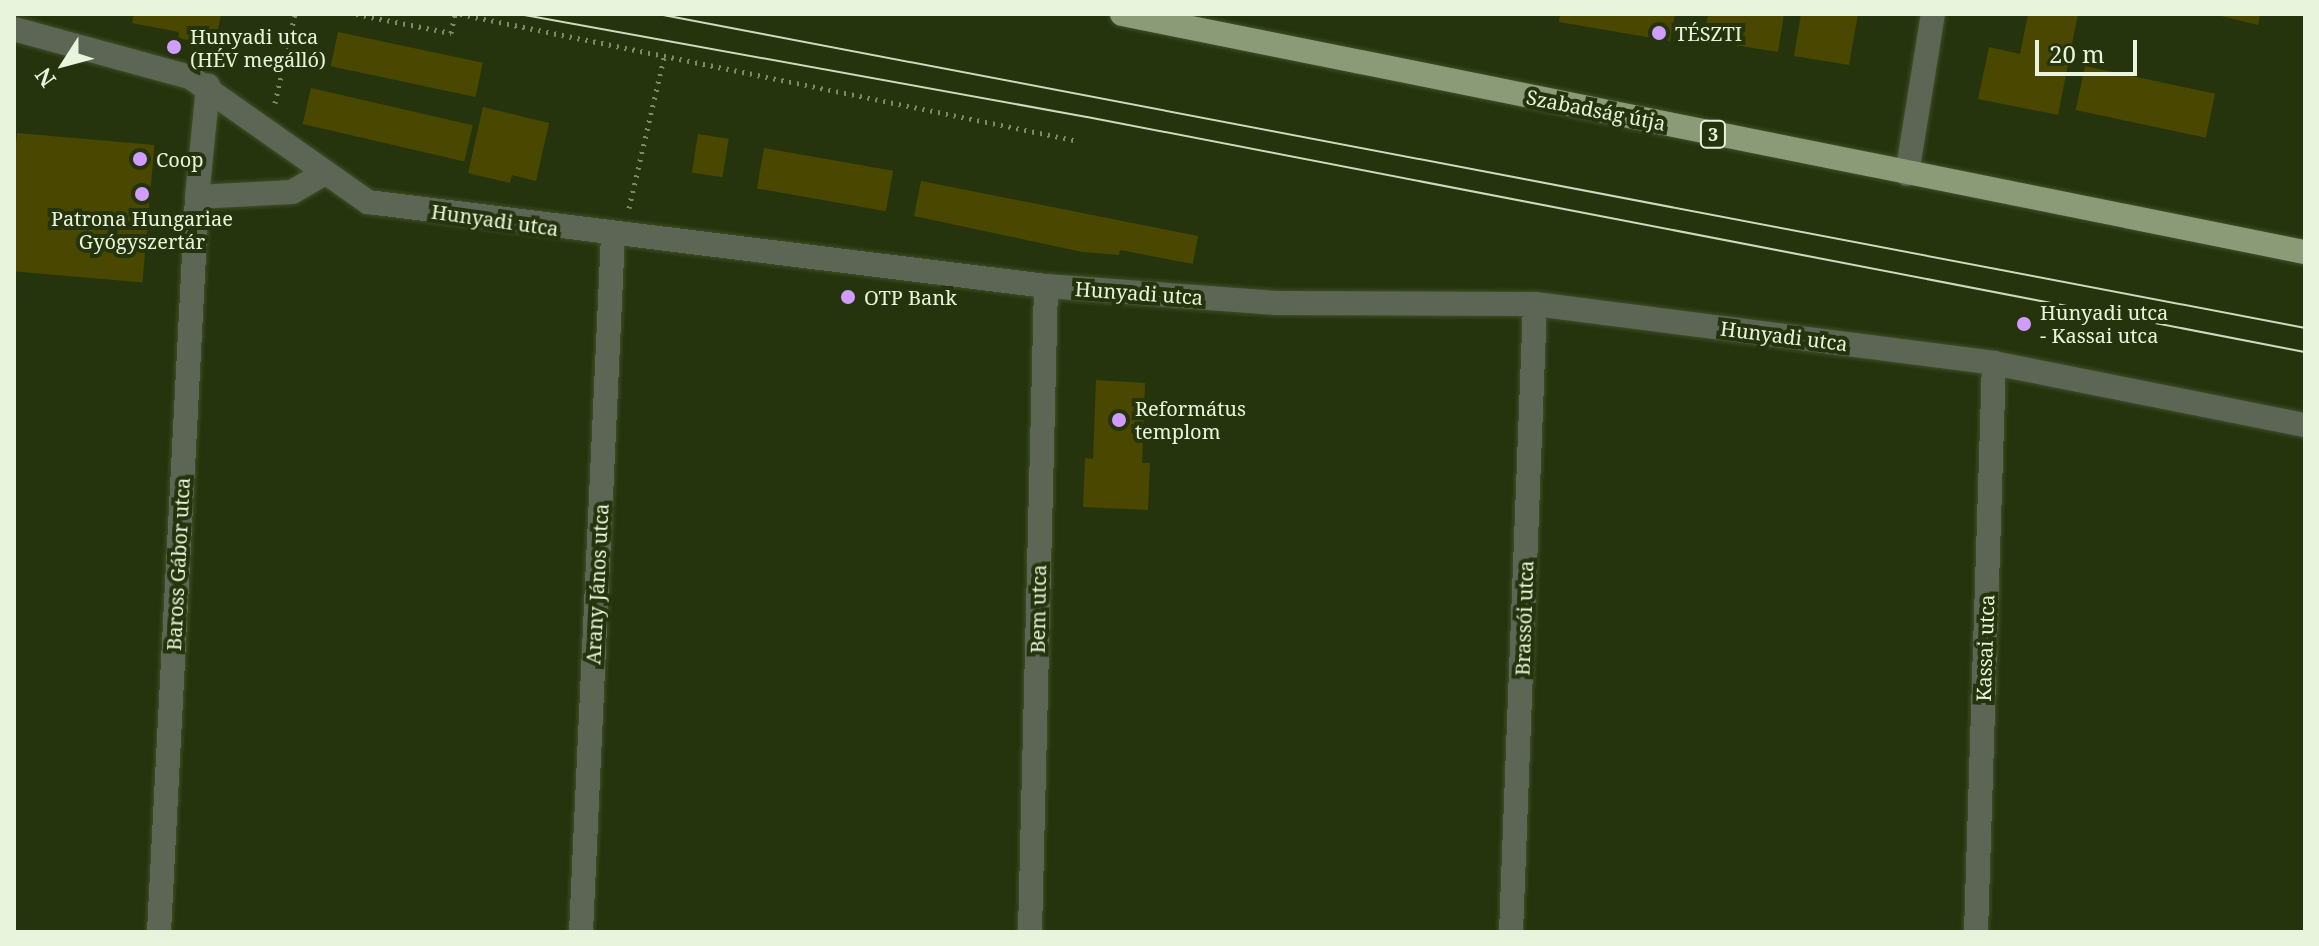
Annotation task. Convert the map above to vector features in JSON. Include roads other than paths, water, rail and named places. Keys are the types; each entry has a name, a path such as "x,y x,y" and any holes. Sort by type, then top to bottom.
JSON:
{"main road":[{"name":"Szabadság útja","path":"1122,14 2305,252"}],"street":[{"path":"1907,174 1933,14"},
{"name":"Hunyadi utca","path":"14,29 190,77 208,86 322,175 368,202 618,236 1046,286 1276,303 1535,304 1994,363 2305,425"},
{"name":"Baross Gábor utca","path":"159,932 197,197 208,86"},
{"path":"197,197 292,192 322,175"},
{"name":"Arany János utca","path":"581,932 618,236"},
{"name":"Bem utca","path":"1030,932 1046,286"},
{"name":"Brassói utca","path":"1511,932 1535,304"},
{"name":"Kassai utca","path":"1976,932 1994,363"}],"tram line":[{"path":"519,14 1087,117 2305,352"},
{"path":"658,14 2305,328"}],"place":[{"name":"TÉSZTI","path":"1659,33"},
{"name":"Hunyadi utca (HÉV megálló)","path":"174,47"},
{"name":"Coop","path":"140,159"},
{"name":"Patrona Hungariae Gyógyszertár","path":"142,194"},
{"name":"OTP Bank","path":"848,297"},
{"name":"Hunyadi utca - Kassai utca","path":"2024,324"},
{"name":"Református templom","path":"1119,420"}]}
